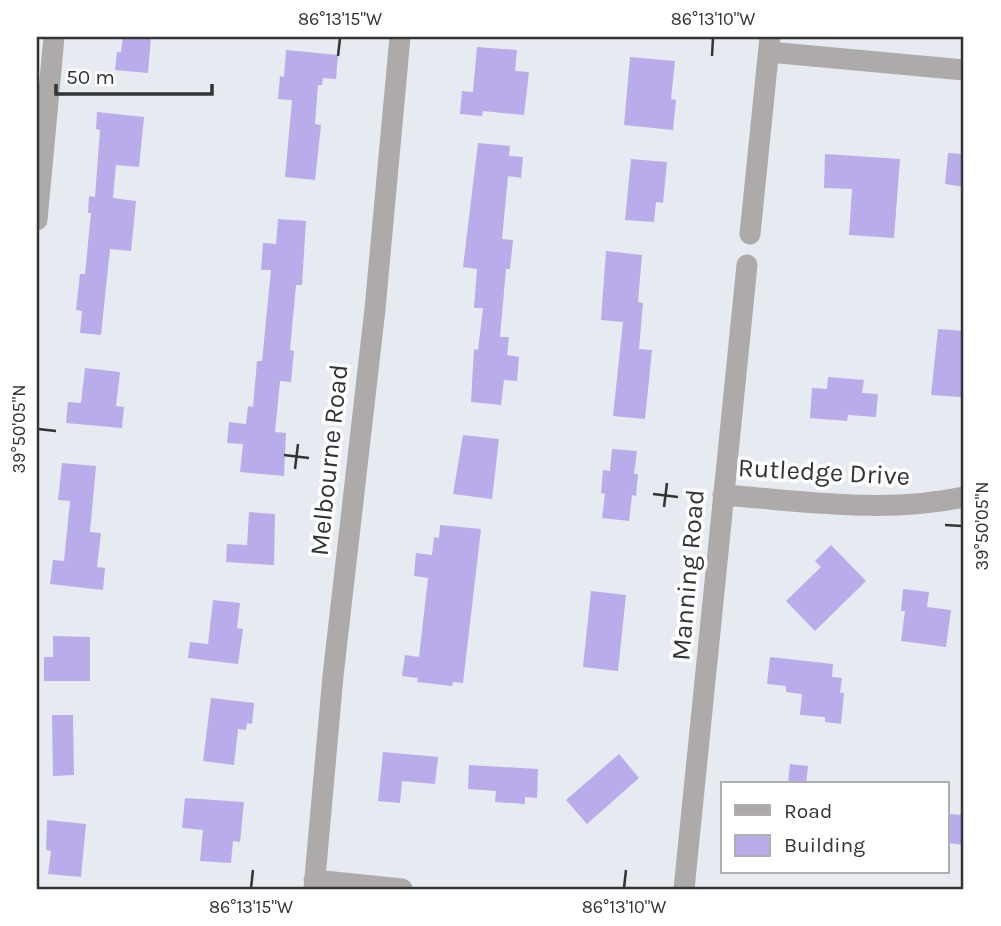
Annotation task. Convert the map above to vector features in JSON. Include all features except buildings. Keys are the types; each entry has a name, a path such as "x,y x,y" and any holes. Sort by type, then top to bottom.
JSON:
{"street":[{"path":"37,220 54,37"},
{"name":"Melbourne Road","path":"314,885 400,37"},
{"path":"750,234 770,44 964,70"},
{"name":"Manning Road","path":"684,889 747,265"},
{"name":"Rutledge Drive","path":"723,495 888,507 923,505 964,497"},
{"path":"314,885 402,889"}]}
